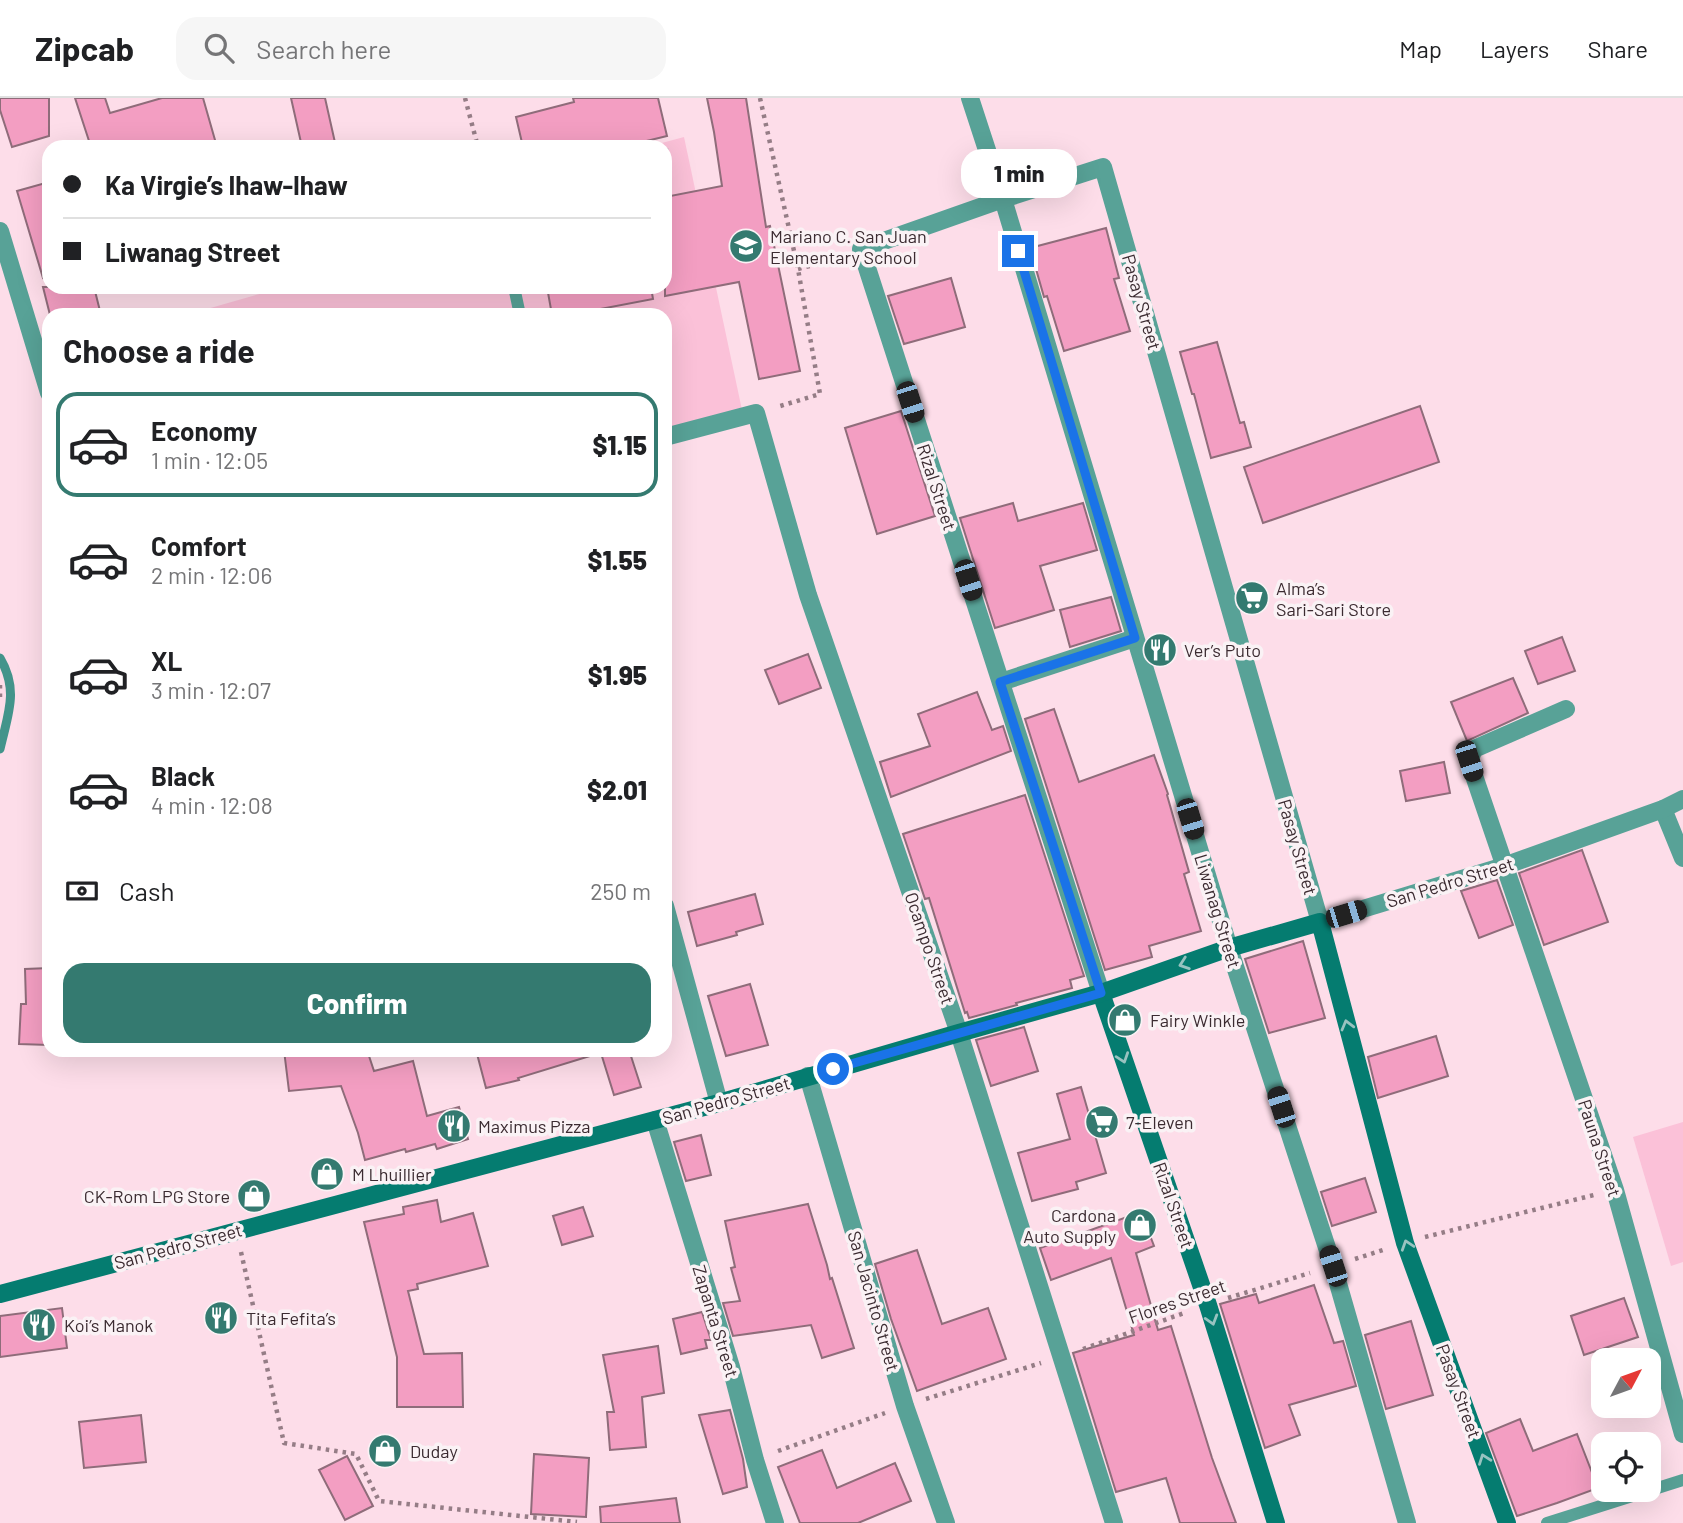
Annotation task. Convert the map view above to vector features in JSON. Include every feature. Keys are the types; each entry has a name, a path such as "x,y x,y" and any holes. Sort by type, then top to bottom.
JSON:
{"main road":[{"name":"San Pedro Street","path":"0,1294 719,1103 1101,993 1229,948 1320,922"},
{"name":"Pasay Street","path":"1320,922 1405,1242 1507,1523"},
{"name":"Rizal Street","path":"1101,993 1208,1305 1276,1523"}],"street":[{"name":"Liwanag Street","path":"970,98 1003,199 1229,948 1333,1266 1407,1523"},
{"name":"Pasay Street","path":"1003,199 1103,167 1320,922"},
{"path":"861,249 1003,199"},
{"path":"0,231 42,370"},
{"name":"Rizal Street","path":"861,249 1101,993"},
{"path":"672,435 756,413"},
{"name":"Ocampo Street","path":"756,413 808,595 959,1032 1114,1523"},
{"path":"1000,682 1135,638"},
{"name":"Pauna Street","path":"1566,709 1475,749 1469,761 1615,1190 1683,1434"},
{"name":"San Pedro Street","path":"1320,922 1504,866 1663,809 1683,799"},
{"path":"1663,809 1683,858"},
{"path":"672,932 719,1103"},
{"name":"San Jacinto Street","path":"808,1076 905,1406 946,1523"},
{"name":"Zapanta Street","path":"655,1120 731,1367 755,1460 775,1523"}],"lane":[{"path":"1547,1523 1683,1480"}],"path":[{"path":"465,98 476,140"},
{"path":"756,413 820,394 798,270 760,98"},
{"path":"798,270 833,261 861,249"},
{"path":"0,685 0,697"},
{"name":"Flores Street","path":"755,1460 905,1406 1405,1242 1615,1190"},
{"path":"236,1231 284,1443 356,1454 379,1501 577,1522"}],"shaded area":[{"path":"684,137 742,410 672,428 672,308 210,308 260,294 672,294 672,140"},
{"path":"1683,1122 1683,1262 1671,1266 1633,1137"}],"building":[{"path":"0,98 49,98 49,136 12,147 0,110"},
{"path":"75,98 105,98 110,113 162,98 203,98 215,140 89,140"},
{"path":"291,98 325,98 334,140 300,140"},
{"path":"573,98 658,98 667,136 651,140 521,140 516,117 574,102"},
{"path":"707,98 746,98 766,227 770,226 800,371 759,379 739,282 665,296 672,294 672,196 722,186"},
{"path":"42,184 42,275 17,191"},
{"path":"1106,228 1119,278 1114,279 1130,331 1064,351 1030,248"},
{"path":"951,278 965,327 904,344 888,296"},
{"path":"45,294 96,294 99,308 48,308"},
{"path":"548,294 652,294 653,299 606,308 551,308"},
{"path":"1217,342 1240,423 1244,422 1251,447 1211,458 1180,352"},
{"path":"1420,406 1439,462 1263,523 1244,467"},
{"path":"901,411 935,516 877,534 845,428"},
{"path":"1013,503 1018,521 1083,503 1097,550 1040,566 1054,610 995,628 960,518"},
{"path":"1111,597 1121,631 1070,647 1060,610"},
{"path":"1562,637 1575,671 1538,684 1525,651"},
{"path":"808,654 821,688 779,704 765,670"},
{"path":"1513,678 1528,713 1467,741 1451,702"},
{"path":"977,692 992,730 1003,726 1011,751 891,797 880,762 930,746 918,714"},
{"path":"1054,709 1079,782 1154,755 1168,794 1189,872 1184,874 1201,931 1149,946 1152,957 1105,970 1025,719"},
{"path":"1444,762 1450,793 1406,801 1400,771"},
{"path":"1025,795 1084,976 1070,980 1072,988 969,1018 967,1012 965,1013 929,898 925,899 903,834"},
{"path":"1582,850 1608,922 1544,945 1519,873"},
{"path":"1497,880 1513,925 1479,938 1461,891"},
{"path":"755,894 763,924 736,932 737,935 697,946 688,912"},
{"path":"1303,941 1325,1018 1269,1033 1245,959"},
{"path":"42,968 42,1045 19,1044 21,1004 26,1004 25,969"},
{"path":"750,984 768,1045 726,1056 708,996"},
{"path":"1024,1027 1038,1071 991,1086 976,1040"},
{"path":"1436,1036 1448,1076 1378,1098 1368,1057"},
{"path":"285,1057 369,1057 374,1071 413,1061 427,1116 459,1107 468,1139 437,1149 435,1144 365,1160 341,1086 289,1091"},
{"path":"478,1057 587,1057 518,1078 519,1080 486,1088"},
{"path":"602,1057 631,1057 641,1087 614,1095"},
{"path":"1081,1087 1106,1173 1076,1182 1078,1189 1032,1201 1018,1153 1070,1139 1057,1094"},
{"path":"701,1135 711,1175 686,1181 674,1142"},
{"path":"1365,1178 1376,1212 1332,1226 1321,1192"},
{"path":"437,1200 441,1222 473,1213 488,1266 417,1284 418,1289 408,1291 424,1354 462,1353 463,1407 397,1407 397,1357 364,1222 404,1214 403,1207"},
{"path":"808,1204 854,1348 822,1358 811,1325 733,1336 723,1303 740,1301 731,1268 735,1267 725,1221"},
{"path":"583,1207 593,1236 562,1245 553,1216"},
{"path":"1141,1212 1154,1246 1136,1253 1158,1330 1171,1326 1212,1458 1236,1523 1180,1523 1166,1478 1116,1492 1073,1353 1134,1335 1111,1258 1051,1280 1040,1248"},
{"path":"917,1250 942,1324 988,1308 1006,1359 917,1391 875,1264"},
{"path":"1314,1285 1334,1343 1343,1341 1356,1386 1289,1405 1300,1435 1265,1448 1220,1304 1256,1294 1259,1303"},
{"path":"1624,1298 1638,1337 1605,1348 1591,1348 1591,1353 1584,1355 1571,1316"},
{"path":"62,1308 67,1348 0,1357 0,1316"},
{"path":"702,1312 711,1340 705,1340 707,1348 681,1354 673,1319"},
{"path":"1411,1321 1433,1395 1386,1409 1365,1335"},
{"path":"658,1346 664,1393 642,1397 646,1447 610,1450 607,1412 614,1412 603,1355"},
{"path":"730,1410 743,1459 747,1487 723,1494 699,1415"},
{"path":"141,1415 146,1462 84,1468 79,1422"},
{"path":"1520,1419 1533,1451 1577,1434 1591,1470 1591,1491 1517,1516 1486,1433"},
{"path":"822,1450 837,1488 895,1463 911,1501 858,1523 800,1523 778,1467"},
{"path":"534,1454 589,1458 586,1517 531,1514"},
{"path":"347,1456 373,1506 345,1520 319,1470"},
{"path":"676,1498 680,1523 601,1523 600,1507"}],"waterway":[{"path":"0,658 6,670 10,692 9,713 0,749"}],"place":[{"name":"Mariano C. San Juan Elementary School","path":"746,246"},
{"name":"Alma’s Sari-Sari Store","path":"1252,598"},
{"name":"Ver’s Puto","path":"1160,650"},
{"name":"Fairy Winkle","path":"1125,1020"},
{"name":"7-Eleven","path":"1102,1122"},
{"name":"Maximus Pizza","path":"454,1126"},
{"name":"M Lhuillier","path":"327,1174"},
{"name":"CK-Rom LPG Store","path":"254,1196"},
{"name":"Cardona Auto Supply","path":"1140,1225"},
{"name":"Tita Fefita’s","path":"221,1318"},
{"name":"Koi’s Manok","path":"39,1325"},
{"name":"Duday","path":"385,1451"}],"route":[{"path":"833,1069 1101,993 1000,682 1135,638 1018,251"}]}
